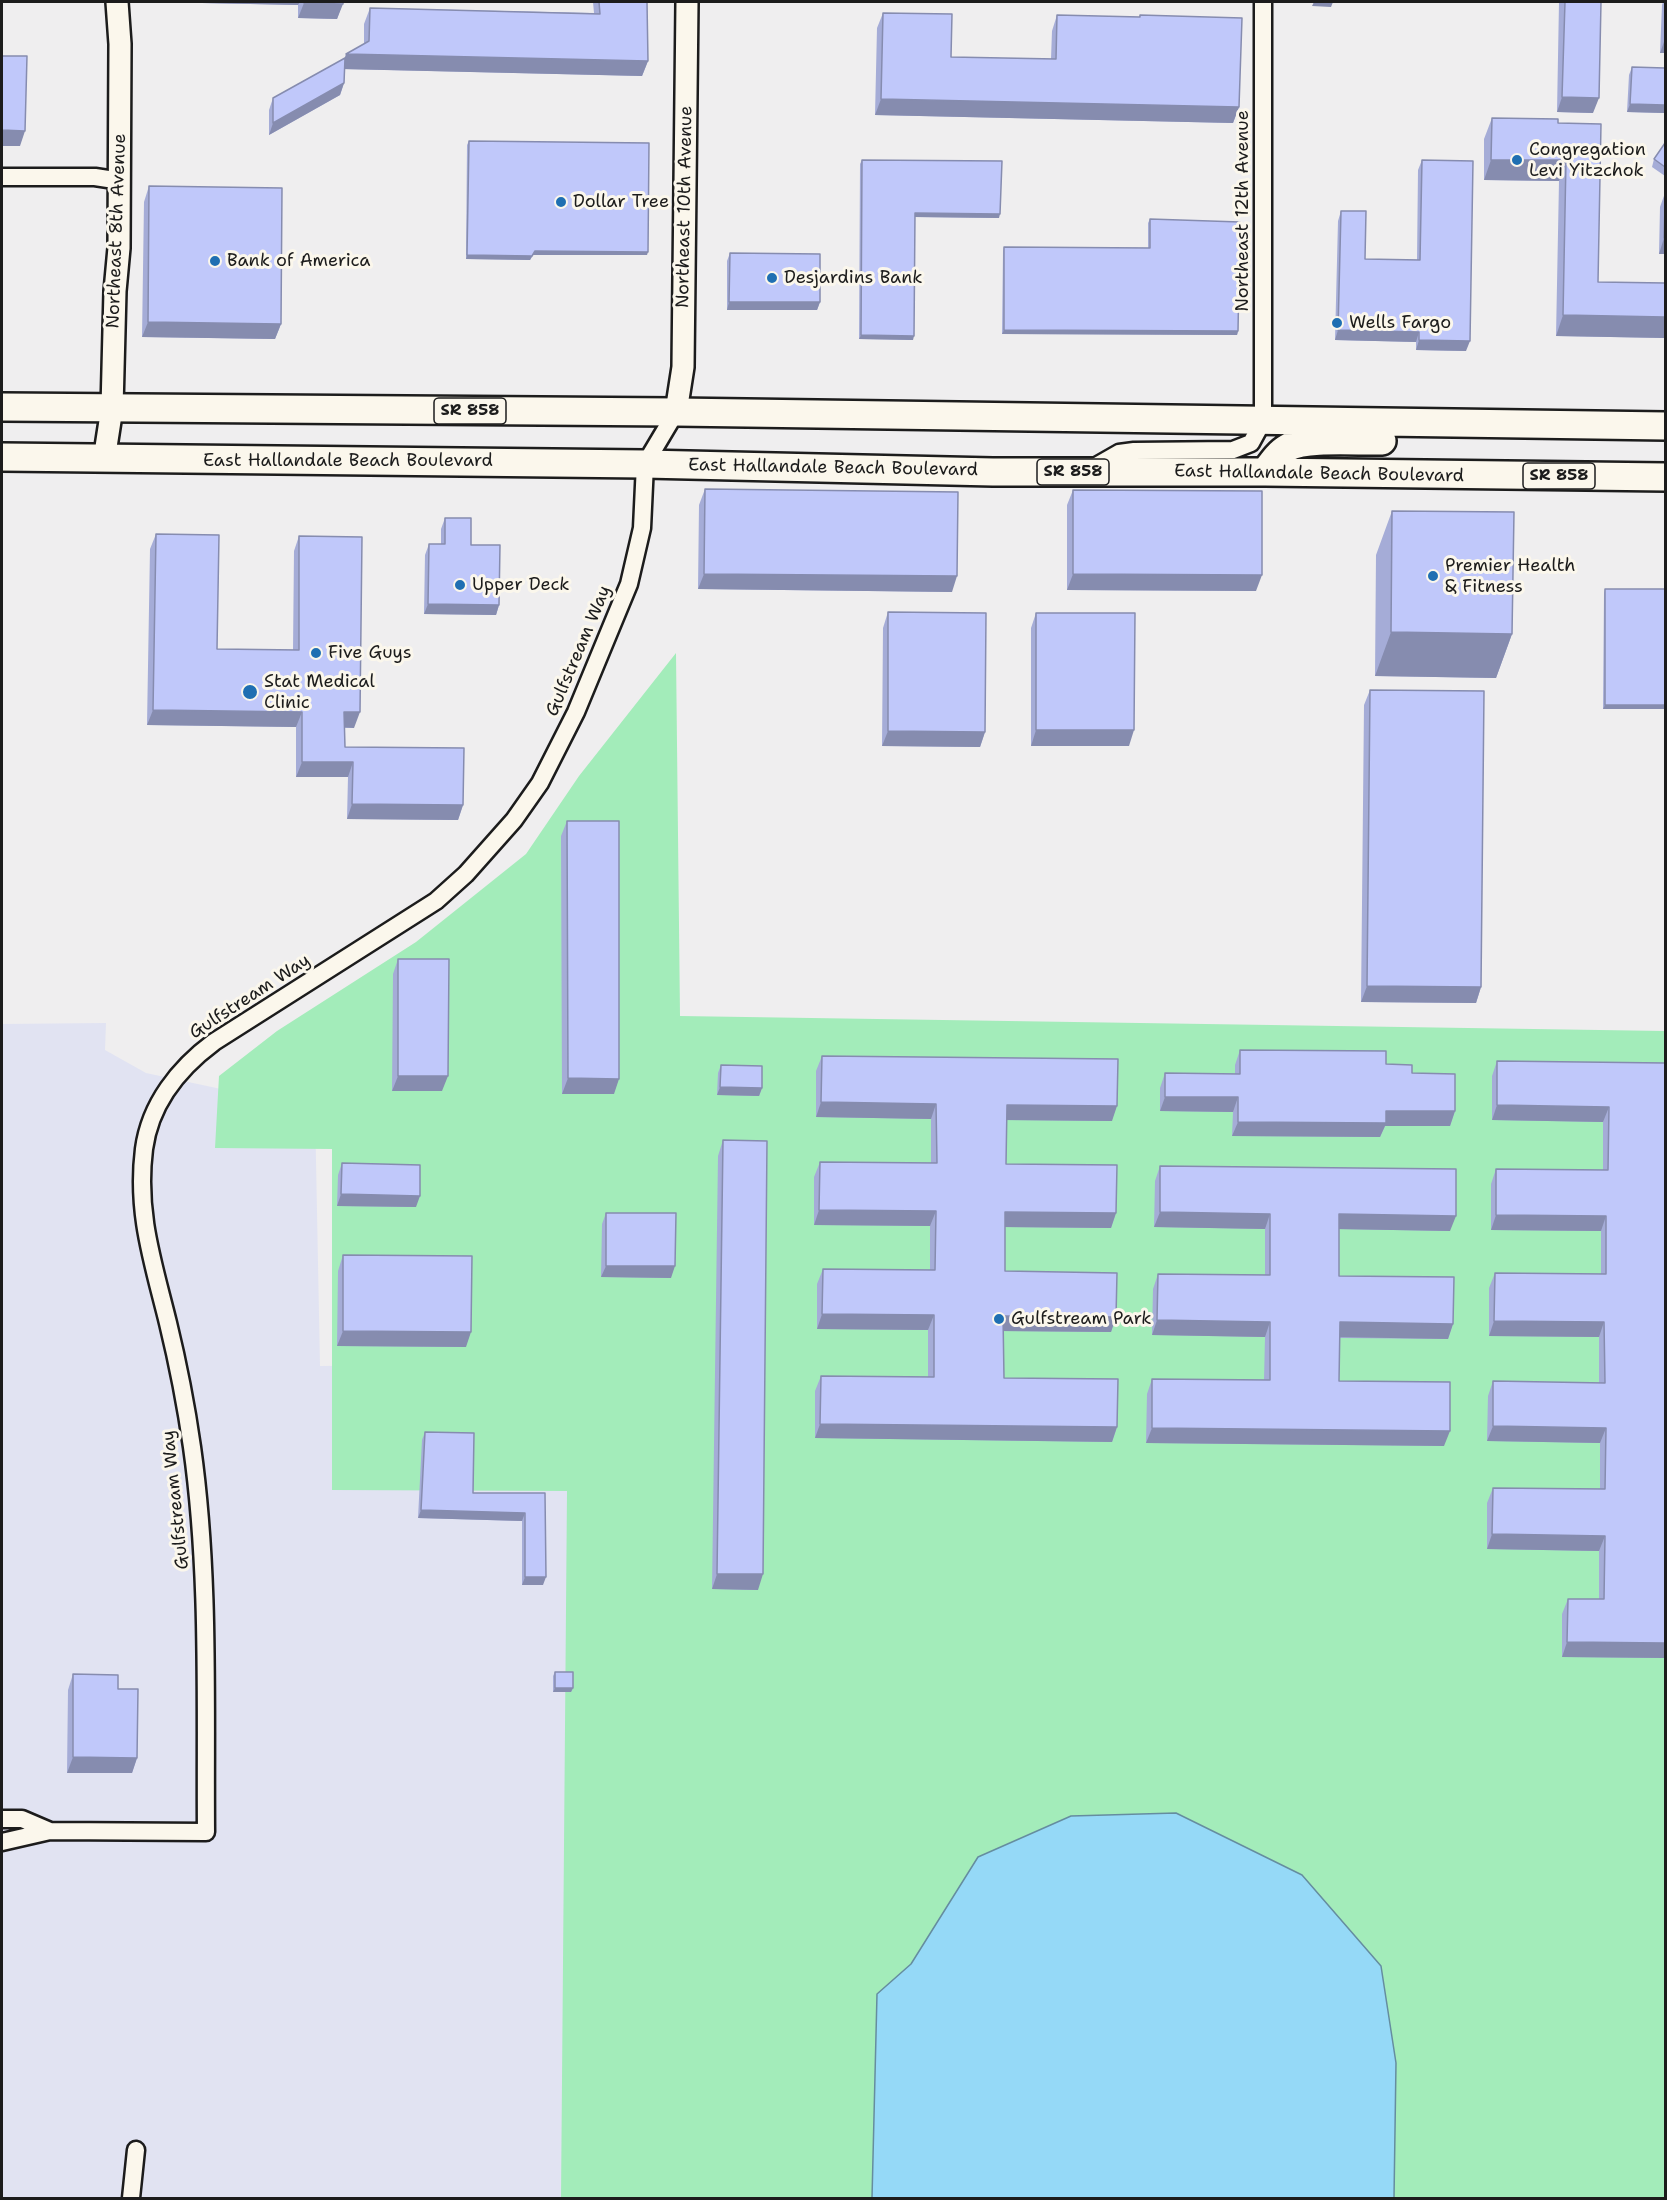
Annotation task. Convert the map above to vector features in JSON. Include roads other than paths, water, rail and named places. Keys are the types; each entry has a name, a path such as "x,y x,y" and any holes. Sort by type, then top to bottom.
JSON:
{"main road":[{"name":"SR 858","path":"2,407 676,412 1665,426"},
{"path":"1265,472 1278,455 1288,447 1324,441 1411,441 1422,438 1448,424"},
{"name":"East Hallandale Beach Boulevard","path":"2,457 104,460 645,464 1081,472 1665,477"}],"street":[{"name":"Northeast 8th Avenue","path":"104,460 112,408 121,180 120,44 117,2"},
{"name":"Northeast 10th Avenue","path":"676,412 683,368 687,2"},
{"name":"Northeast 12th Avenue","path":"1263,2 1263,421"},
{"path":"2,177 95,177 121,180"},
{"name":"Gulfstream Way","path":"50,1831 206,1832 205,1624 192,1448 176,1356 146,1241 143,1217 144,1146 153,1115 177,1075 194,1057 436,901 466,874 514,820 540,783 576,712 629,584 642,528 645,464 676,412"},
{"path":"1081,472 1090,470 1119,453 1233,450 1251,443 1263,421"},
{"path":"2,1819 22,1819 50,1831"},
{"path":"2,1842 50,1831"},
{"path":"131,2199 136,2150"}],"water":[{"path":"1176,1813 1302,1875 1381,1966 1396,2063 1394,2198 872,2198 877,1994 911,1964 978,1857 1071,1816"}],"place":[{"name":"Congregation Levi Yitzchok","path":"1517,160"},
{"name":"Dollar Tree","path":"561,202"},
{"name":"Bank of America","path":"215,261"},
{"name":"Desjardins Bank","path":"772,278"},
{"name":"Wells Fargo","path":"1337,323"},
{"name":"Premier Health & Fitness","path":"1433,576"},
{"name":"Upper Deck","path":"460,585"},
{"name":"Five Guys","path":"316,653"},
{"name":"Stat Medical Clinic","path":"250,692"},
{"name":"Gulfstream Park","path":"999,1319"}]}
